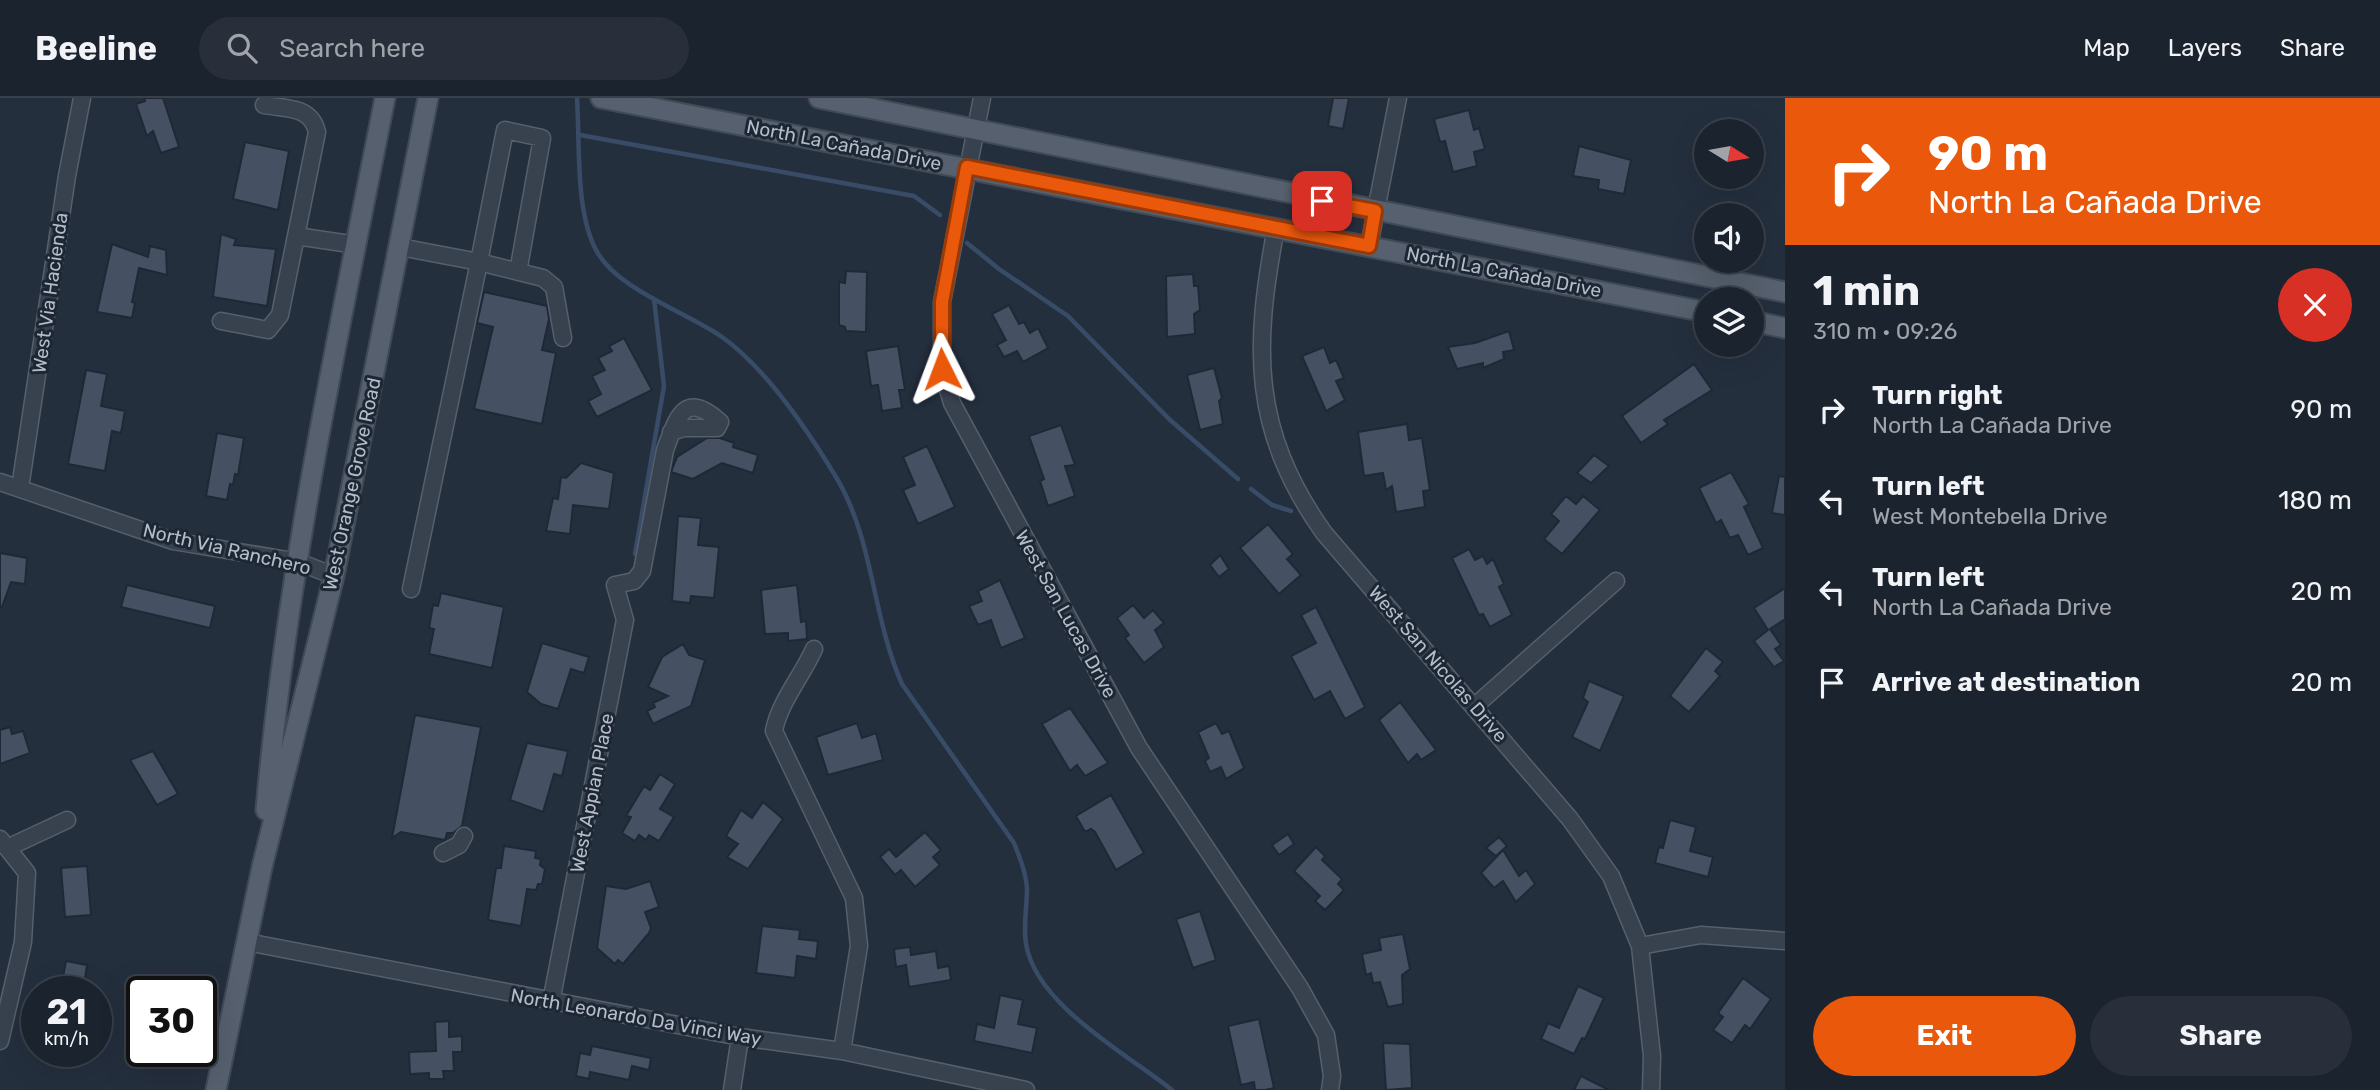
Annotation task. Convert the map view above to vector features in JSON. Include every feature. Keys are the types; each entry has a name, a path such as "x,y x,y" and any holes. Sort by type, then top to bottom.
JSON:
{"main road":[{"name":"West Orange Grove Road","path":"262,867 275,712 299,562 384,98"},
{"name":"West Orange Grove Road","path":"216,1090 262,867 334,576 428,98"},
{"name":"North La Cañada Drive","path":"819,98 1785,292"},
{"name":"North La Cañada Drive","path":"605,99 1694,310"},
{"path":"1764,324 1785,328"}],"street":[{"name":"West Via Hacienda","path":"20,488 67,176 82,98"},
{"name":"West San Lucas Drive","path":"982,98 942,302 942,369 952,403 1139,748 1300,988 1326,1035 1332,1076 1330,1090"},
{"path":"1369,246 1398,98"},
{"path":"221,321 268,330 275,325 280,315 317,132 314,120 307,112 264,105"},
{"path":"411,589 505,130 542,138 517,272"},
{"name":"West San Nicolas Drive","path":"1276,228 1264,293 1260,368 1275,442 1288,474 1304,505 1324,533 1475,706 1570,820 1611,876 1640,946 1652,1056 1651,1090"},
{"path":"296,236 357,245"},
{"path":"400,247 543,278 554,287 563,338"},
{"name":"West Appian Place","path":"551,1002 625,620 615,585 634,581 642,571 665,450 671,432"},
{"name":"North Via Ranchero","path":"0,482 173,541 299,562 334,576"},
{"path":"1475,706 1616,581"},
{"path":"814,649 802,676 777,716 774,731 854,898 859,946 842,1051"},
{"path":"0,1041 23,942 27,873 4,843 67,820"},
{"path":"443,853 458,845 464,836"},
{"path":"1640,946 1701,935 1785,941"},
{"name":"North Leonardo Da Vinci Way","path":"247,943 740,1037 842,1051 1026,1090"},
{"path":"732,1090 740,1037"}],"building":[{"path":"144,98 163,98 179,147 161,153 153,131 147,136 136,104 145,101"},
{"path":"1333,98 1349,98 1343,129 1328,126"},
{"path":"1469,110 1474,130 1479,128 1485,149 1474,152 1477,166 1453,172 1445,141 1440,142 1434,119"},
{"path":"245,142 289,151 278,210 233,199"},
{"path":"1579,146 1631,160 1624,194 1598,189 1599,180 1573,176"},
{"path":"221,234 236,239 234,245 276,249 267,306 213,297"},
{"path":"112,244 148,257 150,246 166,250 167,275 139,268 132,302 135,303 132,318 97,312"},
{"path":"846,271 867,272 866,332 846,331 845,327 839,325 839,282 845,283"},
{"path":"1193,274 1194,286 1198,286 1200,310 1194,314 1195,334 1167,337 1166,276"},
{"path":"484,292 547,306 549,319 542,350 556,353 542,424 474,409 493,327 477,323"},
{"path":"1009,305 1019,324 1024,322 1030,333 1038,328 1048,348 1023,362 1017,351 1004,357 997,345 1006,340 992,314"},
{"path":"1509,331 1514,350 1503,352 1504,359 1483,368 1483,363 1457,369 1448,347 1475,343"},
{"path":"624,338 652,390 597,417 588,401 601,394 592,376 605,370 598,358 612,351 609,346"},
{"path":"898,346 905,390 899,390 902,408 882,411 878,385 871,386 866,351"},
{"path":"1324,347 1330,363 1336,360 1344,378 1336,381 1345,400 1326,411 1302,356"},
{"path":"1694,364 1712,390 1664,420 1668,424 1641,443 1622,416"},
{"path":"1214,368 1222,398 1219,401 1223,424 1200,430 1187,375"},
{"path":"86,370 107,374 101,406 125,411 121,433 112,431 105,471 68,464"},
{"path":"1407,424 1409,440 1422,438 1430,490 1423,491 1425,507 1396,512 1392,486 1386,490 1383,473 1364,476 1358,432"},
{"path":"1061,425 1075,465 1065,466 1075,496 1048,506 1040,481 1044,479 1029,436"},
{"path":"217,433 244,438 238,475 235,474 233,485 230,484 227,500 206,496"},
{"path":"707,438 720,438 734,443 733,447 758,455 753,473 722,463 693,479 671,472 677,457"},
{"path":"927,446 955,507 918,524 903,490 915,485 903,457"},
{"path":"1594,455 1609,466 1591,483 1577,473"},
{"path":"581,463 614,473 609,509 573,505 570,534 546,531 553,498 558,499 561,477 566,478"},
{"path":"1731,472 1749,504 1744,507 1763,548 1748,555 1738,535 1730,538 1721,520 1716,523 1699,488"},
{"path":"1779,476 1785,477 1785,515 1772,513"},
{"path":"1566,496 1576,504 1583,496 1600,510 1562,554 1544,539 1559,521 1551,514"},
{"path":"678,516 701,518 698,545 719,547 714,598 691,596 690,603 672,601"},
{"path":"1268,524 1293,554 1287,559 1301,575 1279,594 1240,548"},
{"path":"1469,549 1475,560 1483,556 1487,564 1493,559 1504,584 1499,587 1512,615 1490,627 1483,614 1479,615 1452,558"},
{"path":"0,553 27,558 25,584 11,582 2,607 0,607"},
{"path":"1220,555 1229,569 1219,577 1210,565"},
{"path":"1000,580 1025,638 1001,648 991,620 978,625 969,606 982,601 978,591"},
{"path":"127,585 215,606 210,628 121,607"},
{"path":"797,585 801,622 806,621 807,639 788,641 788,633 765,634 761,590"},
{"path":"1785,588 1785,619 1770,629 1781,645 1775,649 1784,661 1774,667 1754,641 1768,630 1754,608"},
{"path":"441,593 504,607 492,668 429,654 434,629 429,628 433,605 438,606"},
{"path":"1133,605 1144,618 1153,610 1164,623 1155,630 1164,647 1144,663 1125,638 1129,635 1117,618"},
{"path":"1316,607 1365,707 1345,719 1330,691 1314,700 1291,656 1316,643 1301,615"},
{"path":"542,643 589,657 584,673 571,669 558,709 541,704 527,692"},
{"path":"683,644 689,655 705,660 691,706 653,724 647,711 655,707 653,703 668,696 648,687 662,657"},
{"path":"1706,648 1723,662 1715,671 1720,676 1689,712 1670,696"},
{"path":"1589,681 1624,696 1600,751 1572,737 1588,702 1583,698"},
{"path":"1400,702 1436,750 1421,760 1417,754 1408,763 1379,720"},
{"path":"1070,708 1108,763 1085,776 1077,765 1070,771 1042,724"},
{"path":"415,715 481,727 462,826 453,833 447,833 445,840 401,832 392,838"},
{"path":"857,723 862,738 876,733 883,760 828,775 816,737"},
{"path":"1216,723 1222,734 1229,731 1244,768 1226,779 1221,767 1210,772 1205,761 1209,758 1198,732"},
{"path":"10,727 12,734 23,731 30,753 0,764 0,730"},
{"path":"527,743 568,751 562,776 554,774 543,812 510,800"},
{"path":"153,751 178,794 157,805 130,760"},
{"path":"660,774 675,784 660,809 674,817 659,841 649,835 646,840 639,835 635,841 622,833 631,817 626,816 644,786 650,790"},
{"path":"1111,795 1144,853 1116,870 1095,832 1091,829 1085,832 1076,816"},
{"path":"763,802 783,819 748,869 727,857 738,844 726,836 741,810 752,818"},
{"path":"1670,820 1696,827 1690,851 1713,857 1708,877 1655,863 1659,847 1663,848"},
{"path":"925,832 941,850 933,857 940,865 915,887 901,870 895,875 880,857 889,849 896,857"},
{"path":"1288,834 1294,844 1279,855 1272,845"},
{"path":"1499,837 1507,846 1496,856 1486,848"},
{"path":"504,846 536,851 535,858 541,859 540,865 545,869 542,884 538,884 536,890 527,889 521,926 488,920 496,868 501,868"},
{"path":"1316,847 1325,856 1322,860 1342,879 1338,884 1344,890 1325,910 1315,901 1320,896 1294,871"},
{"path":"1503,850 1519,876 1526,870 1535,884 1516,902 1503,881 1494,888 1481,873"},
{"path":"87,866 91,915 65,917 61,868"},
{"path":"650,881 659,907 645,912 651,928 649,933 623,964 618,960 615,964 597,948 606,886 626,889"},
{"path":"1200,911 1216,960 1193,968 1176,919"},
{"path":"762,926 800,930 799,939 818,941 816,959 797,956 795,978 756,973"},
{"path":"1403,934 1410,969 1402,975 1403,1004 1388,1007 1380,982 1373,983 1371,973 1366,975 1362,954 1381,950 1379,938"},
{"path":"910,947 911,955 936,951 938,968 949,966 951,980 909,987 906,965 896,967 894,949"},
{"path":"66,961 87,965 85,976 63,976"},
{"path":"1743,978 1771,999 1750,1029 1745,1025 1732,1043 1713,1030 1723,1017 1718,1013"},
{"path":"1578,986 1604,998 1585,1039 1582,1038 1574,1054 1541,1039 1548,1023 1559,1028"},
{"path":"1000,995 1023,1000 1018,1024 1037,1028 1032,1053 974,1041 977,1024 994,1028"},
{"path":"1259,1019 1274,1088 1265,1090 1255,1090 1254,1082 1241,1085 1228,1026"},
{"path":"449,1021 449,1037 462,1036 462,1052 453,1052 454,1071 443,1071 444,1079 429,1079 429,1073 410,1074 409,1052 436,1051 435,1022"},
{"path":"1383,1043 1410,1044 1412,1088 1386,1090"},
{"path":"592,1046 651,1058 649,1070 632,1066 629,1080 590,1072 589,1079 576,1076 580,1053 590,1055"},
{"path":"1581,1076 1609,1090 1574,1090"}],"waterway":[{"path":"577,98 582,196 589,234 596,250 619,277 722,337 738,350 770,383 813,440 849,501 866,553 884,632 902,684 1014,843 1027,889 1025,937 1033,966 1065,1008 1172,1090"},
{"path":"580,135 914,196 940,215"},
{"path":"967,243 999,269 1068,316 1169,419 1238,479"},
{"path":"635,554 664,386 654,299"},
{"path":"1251,489 1272,505 1291,511"}],"route":[{"path":"942,369 942,302 967,167 1369,246 1375,211 1322,201"}]}
